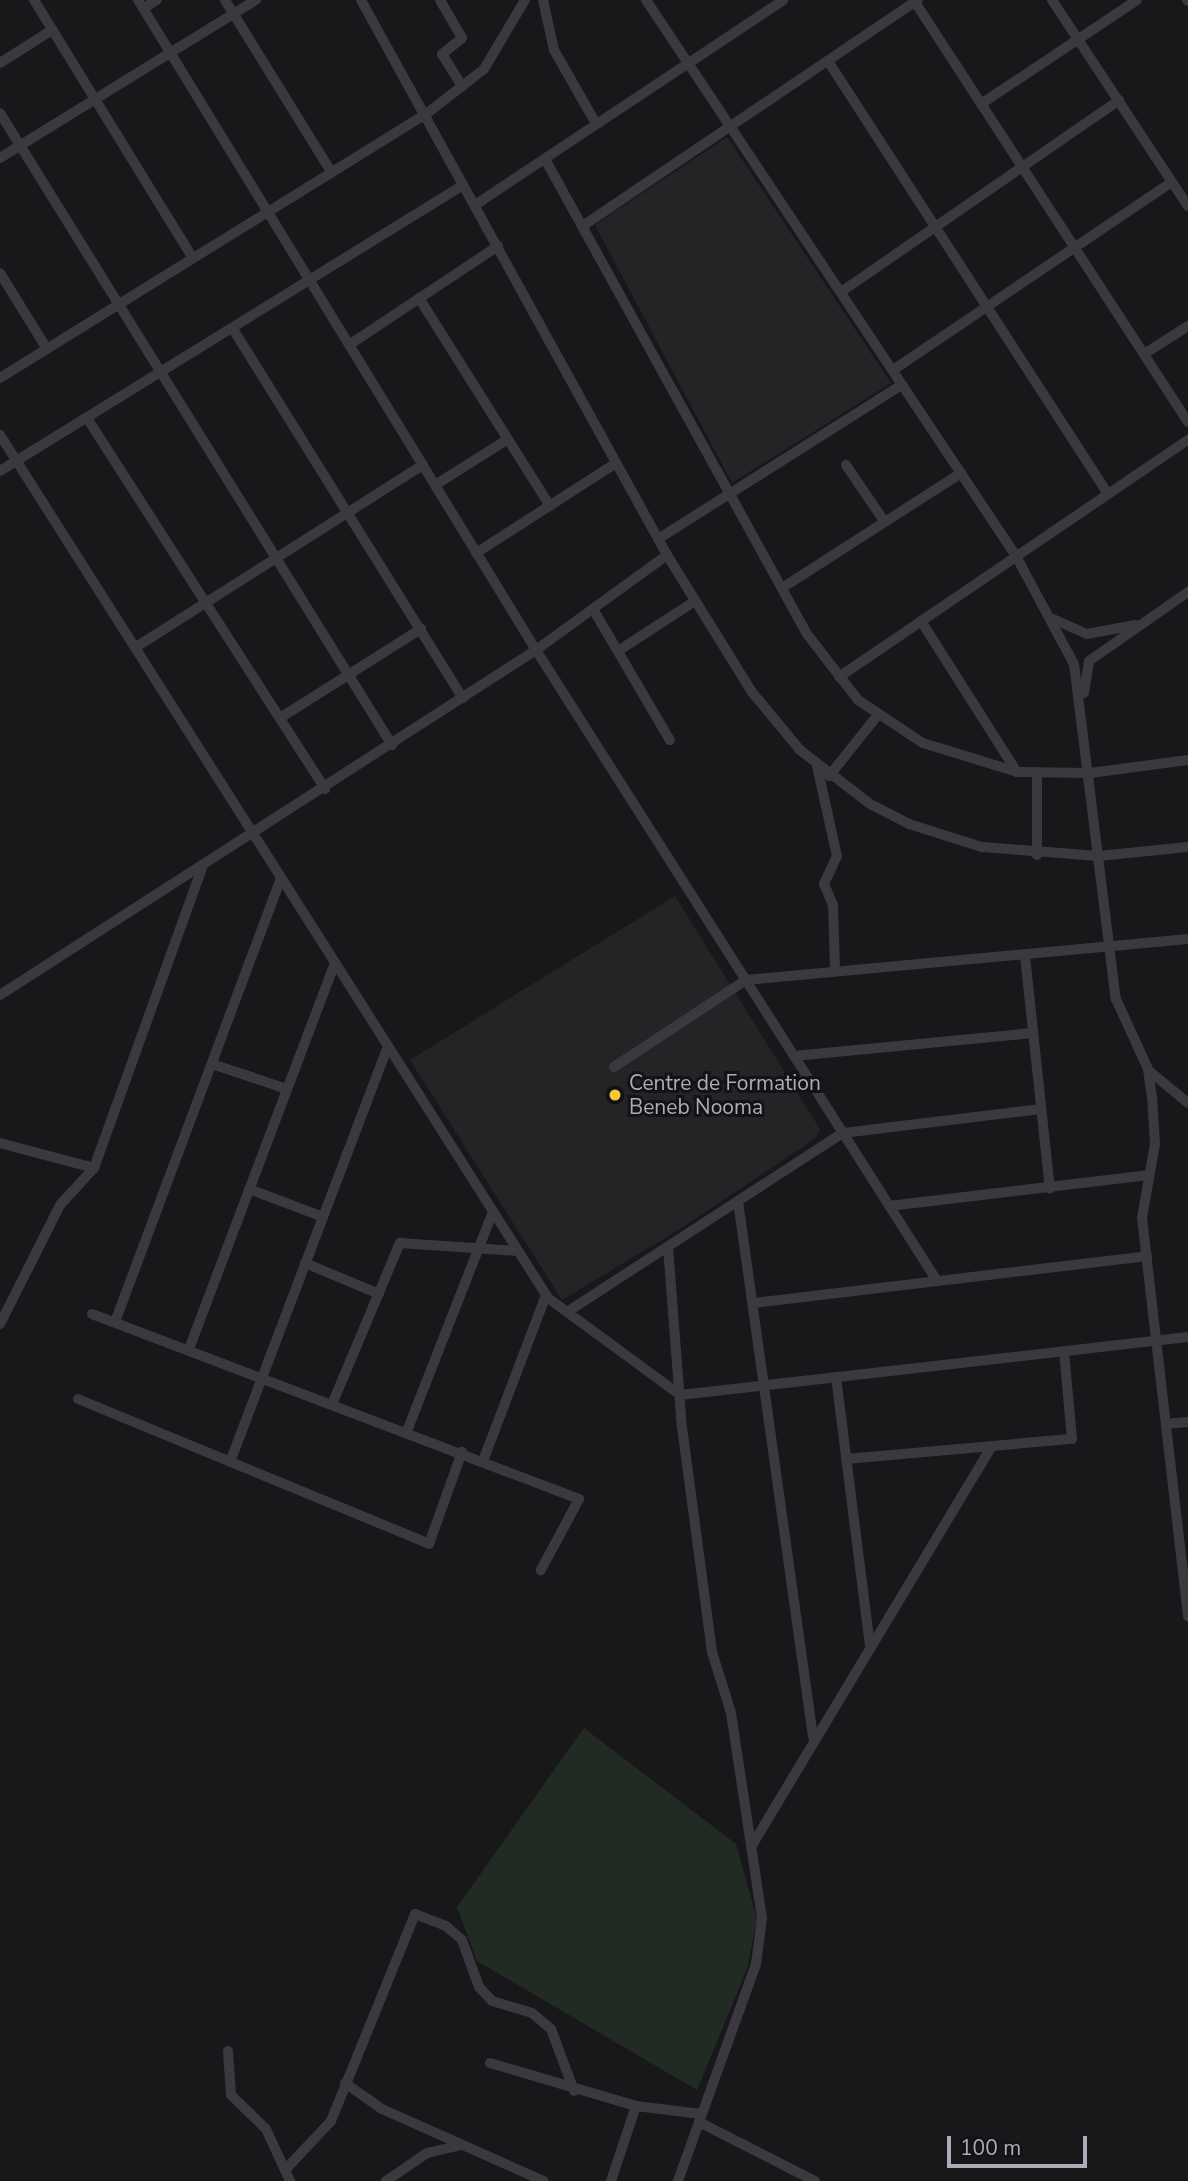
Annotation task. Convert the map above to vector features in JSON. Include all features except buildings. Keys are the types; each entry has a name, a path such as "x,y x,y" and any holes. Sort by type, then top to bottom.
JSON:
{"street":[{"path":"34,0 193,258"},
{"path":"157,0 141,4 309,282 536,650 937,1281"},
{"path":"225,0 332,173"},
{"path":"0,158 256,0"},
{"path":"361,0 667,555 752,692 817,765 829,776 909,824 982,847 1037,855 1098,856 1188,847"},
{"path":"440,0 462,38 442,54 462,86"},
{"path":"0,378 425,115 484,69 525,0"},
{"path":"543,0 554,50 595,122"},
{"path":"646,0 1016,556 1053,619 1083,700"},
{"path":"475,205 595,122 783,0"},
{"path":"1052,0 1188,206"},
{"path":"981,104 1137,0"},
{"path":"584,225 916,1 1188,422"},
{"path":"0,64 52,30"},
{"path":"828,61 1108,494"},
{"path":"841,292 1119,100"},
{"path":"0,113 392,745"},
{"path":"545,159 584,225 782,588 839,677 877,716 951,755 1017,772 1090,772 1188,760"},
{"path":"893,370 1172,182"},
{"path":"0,471 463,185"},
{"path":"349,345 498,246"},
{"path":"0,274 47,349"},
{"path":"419,298 550,506"},
{"path":"1144,355 1188,326"},
{"path":"233,329 463,698"},
{"path":"658,539 902,385"},
{"path":"87,418 325,789"},
{"path":"0,435 546,1295 566,1312 680,1395 1188,1338"},
{"path":"435,485 508,439"},
{"path":"839,677 1188,440"},
{"path":"476,553 616,463"},
{"path":"136,647 422,465"},
{"path":"846,465 884,522"},
{"path":"782,588 961,472"},
{"path":"0,995 392,745 536,650 667,555"},
{"path":"1188,592 1089,661 1083,700 1108,948 1116,999 1148,1069 1154,1144 1148,1175 1147,1256 1188,1616"},
{"path":"618,651 695,601"},
{"path":"593,609 670,740"},
{"path":"1053,619 1087,634 1139,624"},
{"path":"921,621 1017,772"},
{"path":"280,718 421,629"},
{"path":"829,776 877,716"},
{"path":"817,765 836,856 824,884 833,905 835,970"},
{"path":"1037,772 1037,855"},
{"path":"0,1324 60,1205 94,1168 203,866"},
{"path":"115,1322 281,879"},
{"path":"614,1067 746,980 1188,939"},
{"path":"1025,956 1050,1189"},
{"path":"189,1349 335,963"},
{"path":"794,1056 1033,1033"},
{"path":"230,1462 388,1046"},
{"path":"212,1064 287,1089"},
{"path":"1148,1069 1188,1103"},
{"path":"566,1312 843,1133 1042,1109"},
{"path":"0,1143 94,1168"},
{"path":"889,1206 1050,1189 1148,1175"},
{"path":"249,1189 323,1217"},
{"path":"738,1201 813,1737"},
{"path":"407,1430 493,1212"},
{"path":"333,1402 400,1243 480,1246 518,1251"},
{"path":"667,1247 680,1395 712,1652 731,1713 762,1918 756,1964 678,2181"},
{"path":"754,1303 1147,1256"},
{"path":"305,1263 379,1294"},
{"path":"483,1461 546,1295"},
{"path":"92,1314 407,1430 579,1499 541,1570"},
{"path":"846,1459 1072,1438 1064,1352"},
{"path":"836,1377 870,1645"},
{"path":"78,1399 429,1544 462,1452"},
{"path":"1166,1424 1188,1422"},
{"path":"751,1848 813,1737 992,1446"},
{"path":"286,2169 331,2121 415,1914 462,1940 479,1987 492,2001 532,2013 551,2029 574,2091"},
{"path":"228,2051 230,2095 266,2129 290,2181"},
{"path":"489,2063 574,2091 700,2118 815,2181"},
{"path":"345,2083 382,2109 537,2180"},
{"path":"611,2181 636,2106"},
{"path":"386,2181 427,2153 463,2145"}],"shaded area":[{"path":"727,137 891,383 732,483 595,225"},
{"name":"Centre de Formation Beneb Nooma","path":"675,896 820,1129 816,1138 680,1229 562,1300 410,1060"},
{"path":"584,1728 736,1844 757,1919 747,1969 697,2090 477,1961 457,1907"}],"place":[{"name":"Centre de Formation Beneb Nooma","path":"615,1095"}]}
